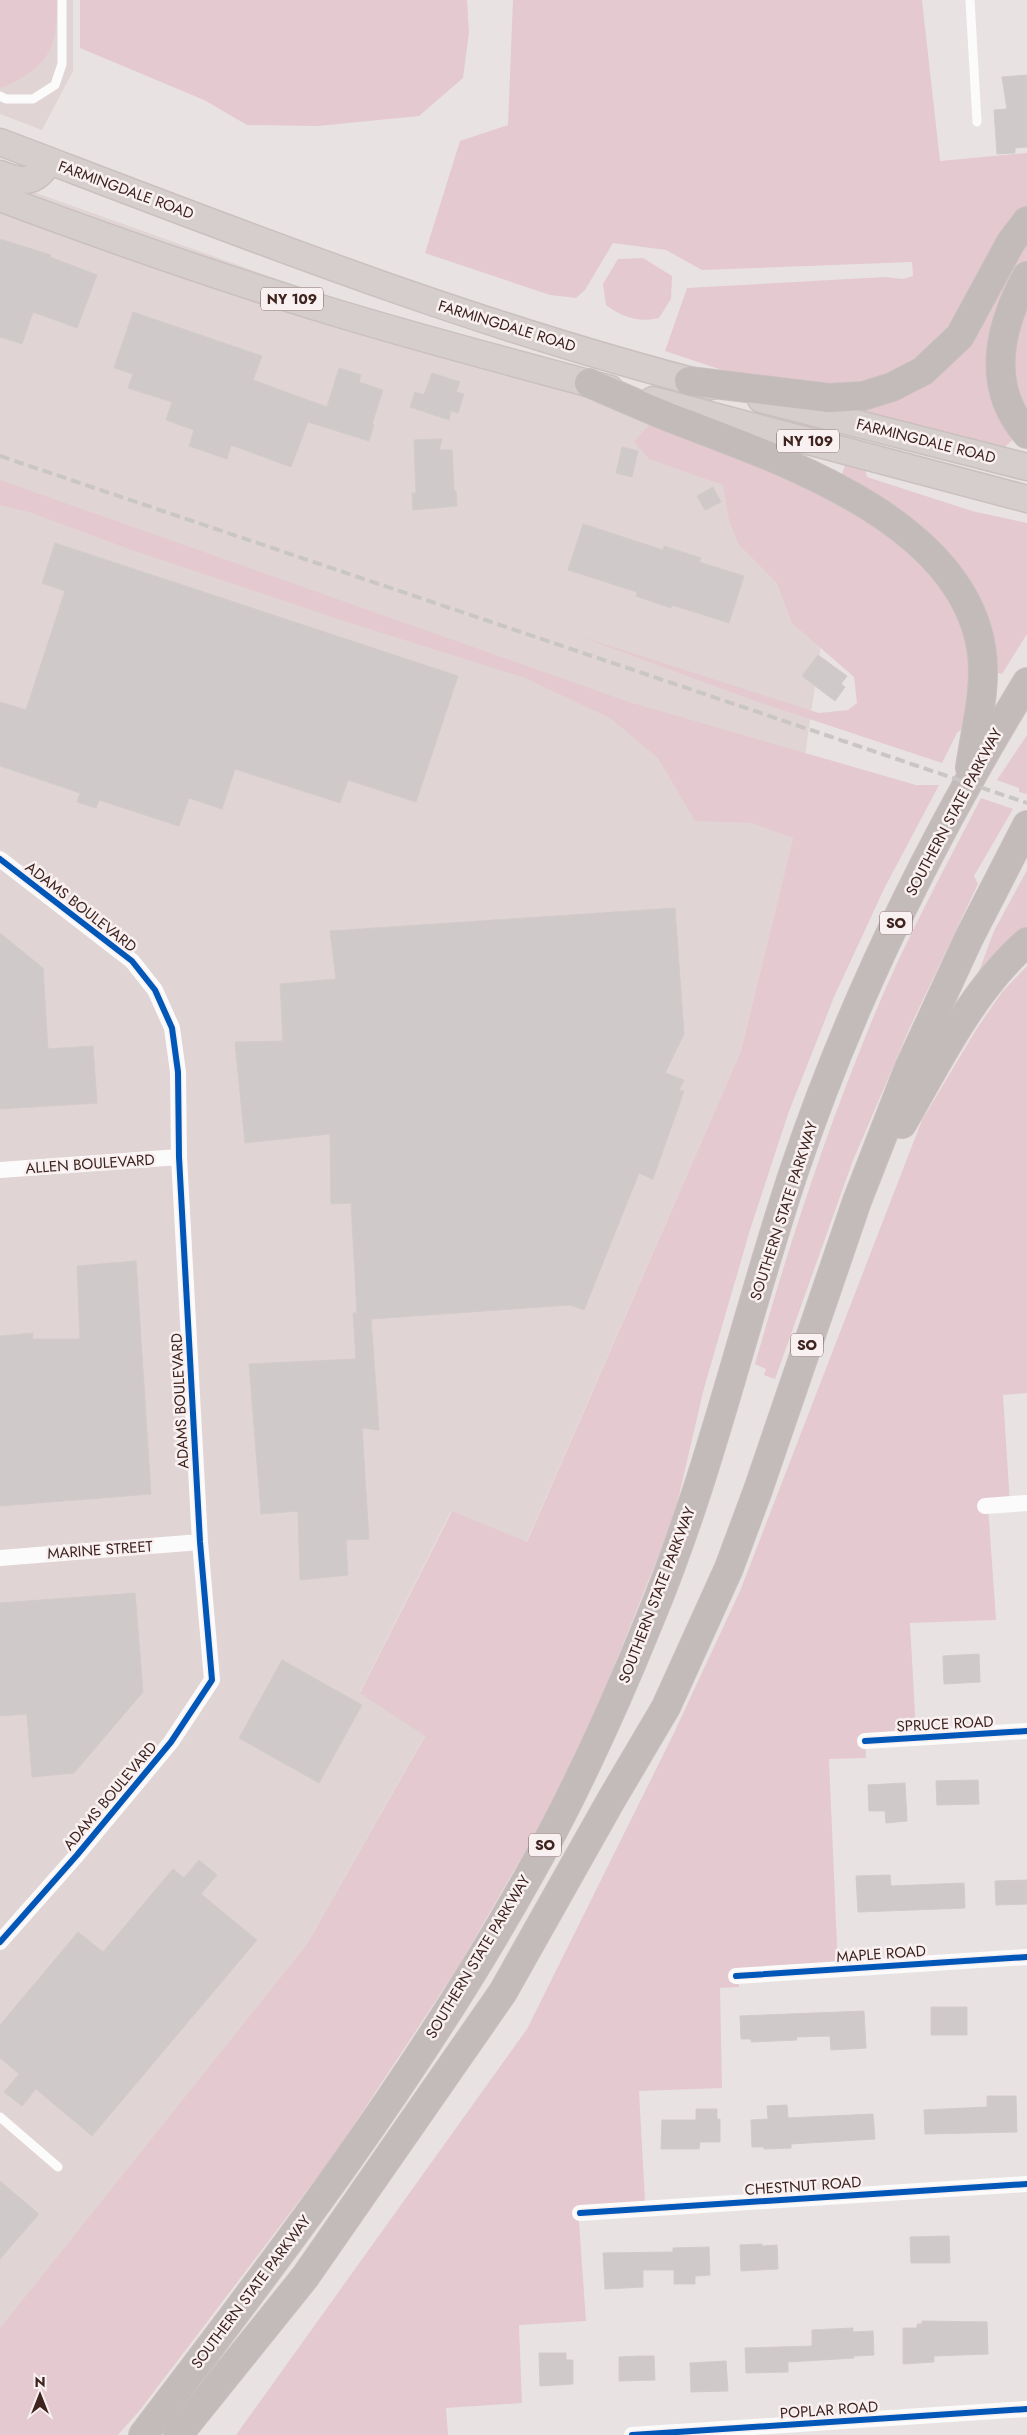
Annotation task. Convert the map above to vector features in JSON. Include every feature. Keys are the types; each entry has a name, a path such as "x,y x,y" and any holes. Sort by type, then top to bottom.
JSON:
{"highway":[{"path":"689,381 829,398 863,396 892,387 923,371 960,336 1011,242 1027,221"},
{"path":"1027,276 1005,326 1000,369 1004,396 1017,422 1027,434"},
{"path":"589,383 686,424 748,446 811,475 888,521 917,541 941,564 953,579 972,616 983,658 968,780"},
{"name":"SOUTHERN STATE PARKWAY","path":"143,2435 291,2240 368,2132 489,1943 559,1819 622,1687 676,1554 700,1486 793,1176 842,1042 902,908 968,780 1027,682"},
{"name":"SOUTHERN STATE PARKWAY","path":"178,2435 305,2277 503,1992 666,1707 732,1560 857,1200 938,1003 1027,825"},
{"path":"857,1200 956,1029 984,988 1027,942"}],"main road":[{"name":"FARMINGDALE ROAD","path":"0,142 386,287 495,323 689,381 1027,467"},
{"path":"0,174 17,180 30,179 42,172 49,161"},
{"name":"FARMINGDALE ROAD","path":"0,198 180,262 386,328 1027,498"}],"street":[{"name":"ADAMS BOULEVARD","path":"0,859 132,961 155,990 172,1028 178,1072 179,1157 200,1542 212,1680 171,1742 77,1855 0,1942"},
{"name":"ALLEN BOULEVARD","path":"0,1170 179,1157"},
{"path":"985,1506 1027,1503"},
{"name":"MARINE STREET","path":"0,1558 200,1542"},
{"name":"SPRUCE ROAD","path":"865,1741 1027,1731"},
{"name":"MAPLE ROAD","path":"736,1976 1027,1957"},
{"name":"CHESTNUT ROAD","path":"580,2213 1027,2184"},
{"name":"POPLAR ROAD","path":"632,2435 1027,2409"}],"lane":[{"path":"0,96 6,98 33,98 55,85 62,64 62,0"},
{"path":"970,0 977,122"},
{"path":"0,2117 58,2166"}],"shaded area":[{"path":"0,0 73,0 73,71 42,130 0,114"},
{"path":"0,0 57,0 55,32 47,55 30,72 2,88 0,87"},
{"path":"80,0 467,0 469,32 463,78 419,116 318,126 247,125 204,100 80,48"},
{"path":"513,0 922,0 940,161 1027,153 1027,213 939,352 851,392 731,373 665,351 687,288 885,277 903,279 913,276 912,262 702,270 666,250 613,243 585,290 576,298 550,295 425,253 460,141 508,125"},
{"path":"0,180 661,416 838,528 793,838 741,1051 526,1543 451,1511 360,1692 425,1735 307,1944 0,2328"},
{"path":"1027,243 1027,264 1012,287 1015,438 1001,450 837,409 880,402 1001,281"},
{"path":"643,258 672,276 671,299 659,318 645,320 631,318 618,313 606,305 603,284 618,259"},
{"path":"1027,302 1027,412 1011,380 1015,337"},
{"path":"650,424 723,446 835,501 894,538 945,586 967,633 974,681 968,724 957,733 942,763 755,701 576,635 819,713 848,710 857,703 854,677 792,623 777,583 739,545 729,520 723,485 649,459 634,442"},
{"path":"846,463 865,469 867,477 972,511 1027,523 1027,634 1002,674 995,672 980,606 826,474 842,474"},
{"path":"0,480 629,702 916,785 939,785 884,889 834,997 788,1114 750,1230 704,1388 674,1517 589,1729 541,1824 458,1967 334,2155 140,2410 118,2435 0,2435 0,2328 307,1944 425,1736 360,1693 452,1511 527,1542 741,1051 793,838 752,823 695,821 658,758 610,718 525,678 344,621 129,549 29,512 0,505"},
{"path":"1027,735 1026,794 1019,792 1019,788 997,780"},
{"path":"981,798 1013,809 974,876 978,884 910,1027 852,1163 775,1379 764,1375 766,1369 755,1364 794,1234 838,1107 883,994 923,909"},
{"path":"1027,870 1027,937 976,979 994,931"},
{"path":"1027,966 1027,1393 1003,1395 1010,1504 988,1506 996,1620 910,1623 916,1733 865,1738 866,1758 829,1759 838,1969 738,1976 739,1987 720,1988 722,2088 639,2091 645,2201 578,2207 586,2321 519,2325 522,2403 446,2408 448,2435 236,2435 527,2029 673,1735 740,1591 922,1120 976,1030 1002,992"}],"building":[{"path":"1027,75 1027,147 1015,148 1015,153 997,154 994,110 1007,109 1002,77"},
{"path":"0,239 51,255 50,257 97,275 77,328 33,312 22,344 0,337"},
{"path":"133,312 262,356 253,380 327,407 339,368 361,375 359,382 383,390 372,424 374,425 369,441 308,422 291,467 231,445 227,459 189,446 194,430 166,420 172,402 128,388 133,374 114,368"},
{"path":"432,373 460,382 456,392 464,394 458,413 451,411 449,420 410,407 415,392 424,395"},
{"path":"442,439 439,450 452,450 454,491 456,491 457,506 413,510 412,493 416,493 414,440"},
{"path":"622,447 638,451 632,477 616,473"},
{"path":"713,487 721,502 705,510 697,496"},
{"path":"583,524 663,550 664,546 701,558 699,562 744,576 729,623 672,605 671,608 636,596 637,592 568,570"},
{"path":"55,543 458,676 416,802 348,780 340,803 235,769 222,809 189,798 179,826 99,800 96,808 77,802 80,793 0,766 0,702 26,710 65,591 42,583"},
{"path":"818,655 847,676 841,684 845,687 835,701 802,676"},
{"path":"675,908 684,1034 665,1073 684,1080 679,1090 684,1091 653,1179 639,1173 584,1310 570,1305 371,1319 379,1430 362,1428 369,1539 346,1540 348,1575 300,1580 298,1511 261,1514 249,1364 356,1359 353,1313 357,1313 351,1203 331,1204 330,1134 245,1143 235,1042 283,1041 280,984 336,979 330,931"},
{"path":"0,933 43,968 48,1049 93,1046 97,1103 0,1109"},
{"path":"136,1261 151,1494 0,1506 0,1336 33,1333 32,1339 80,1339 77,1266"},
{"path":"135,1593 143,1692 74,1773 32,1777 27,1714 0,1716 0,1603"},
{"path":"979,1654 980,1682 944,1684 943,1656"},
{"path":"282,1660 362,1705 319,1783 239,1738"},
{"path":"978,1780 979,1804 937,1805 936,1781"},
{"path":"905,1783 907,1821 886,1823 885,1811 869,1811 868,1785"},
{"path":"199,1860 217,1875 201,1894 257,1940 92,2136 36,2089 22,2106 4,2092 19,2074 0,2058 0,2025 78,1932 103,1952 173,1869 184,1878"},
{"path":"890,1875 891,1886 964,1883 965,1908 858,1912 856,1876"},
{"path":"1027,1880 1027,1904 996,1905 995,1881"},
{"path":"931,2007 967,2007 967,2035 931,2035"},
{"path":"864,2011 866,2048 831,2050 830,2036 796,2037 797,2040 751,2042 751,2039 741,2039 740,2016"},
{"path":"987,2096 1016,2096 1017,2132 925,2134 924,2110 987,2107"},
{"path":"787,2105 788,2118 873,2114 875,2139 791,2144 791,2148 764,2149 764,2147 752,2147 751,2120 768,2119 767,2106"},
{"path":"696,2109 717,2109 717,2119 720,2119 720,2142 700,2142 699,2149 661,2149 662,2120 696,2120"},
{"path":"0,2181 39,2214 0,2259"},
{"path":"949,2236 950,2263 911,2263 910,2237"},
{"path":"762,2244 762,2246 777,2245 778,2269 741,2271 740,2245"},
{"path":"709,2247 710,2275 695,2276 695,2284 674,2284 674,2270 643,2270 643,2287 605,2289 603,2253 673,2252 673,2248"},
{"path":"922,2321 987,2322 988,2354 934,2356 934,2362 903,2364 903,2328 917,2328 917,2324 922,2324"},
{"path":"853,2328 853,2332 873,2331 874,2355 788,2362 788,2372 746,2373 745,2348 812,2346 812,2330"},
{"path":"539,2353 566,2353 566,2360 573,2360 573,2384 540,2386"},
{"path":"654,2356 655,2380 619,2381 619,2357"},
{"path":"726,2361 728,2391 691,2392 690,2363"}],"railway":[{"path":"0,456 1027,803"}],"cycle path":[{"path":"0,859 132,961 155,990 172,1028 178,1072 179,1157 200,1542 212,1680 171,1742 77,1855 0,1942"},
{"path":"865,1741 1027,1731"},
{"path":"736,1976 1027,1957"},
{"path":"580,2213 1027,2184"},
{"path":"632,2435 1027,2409"}]}
